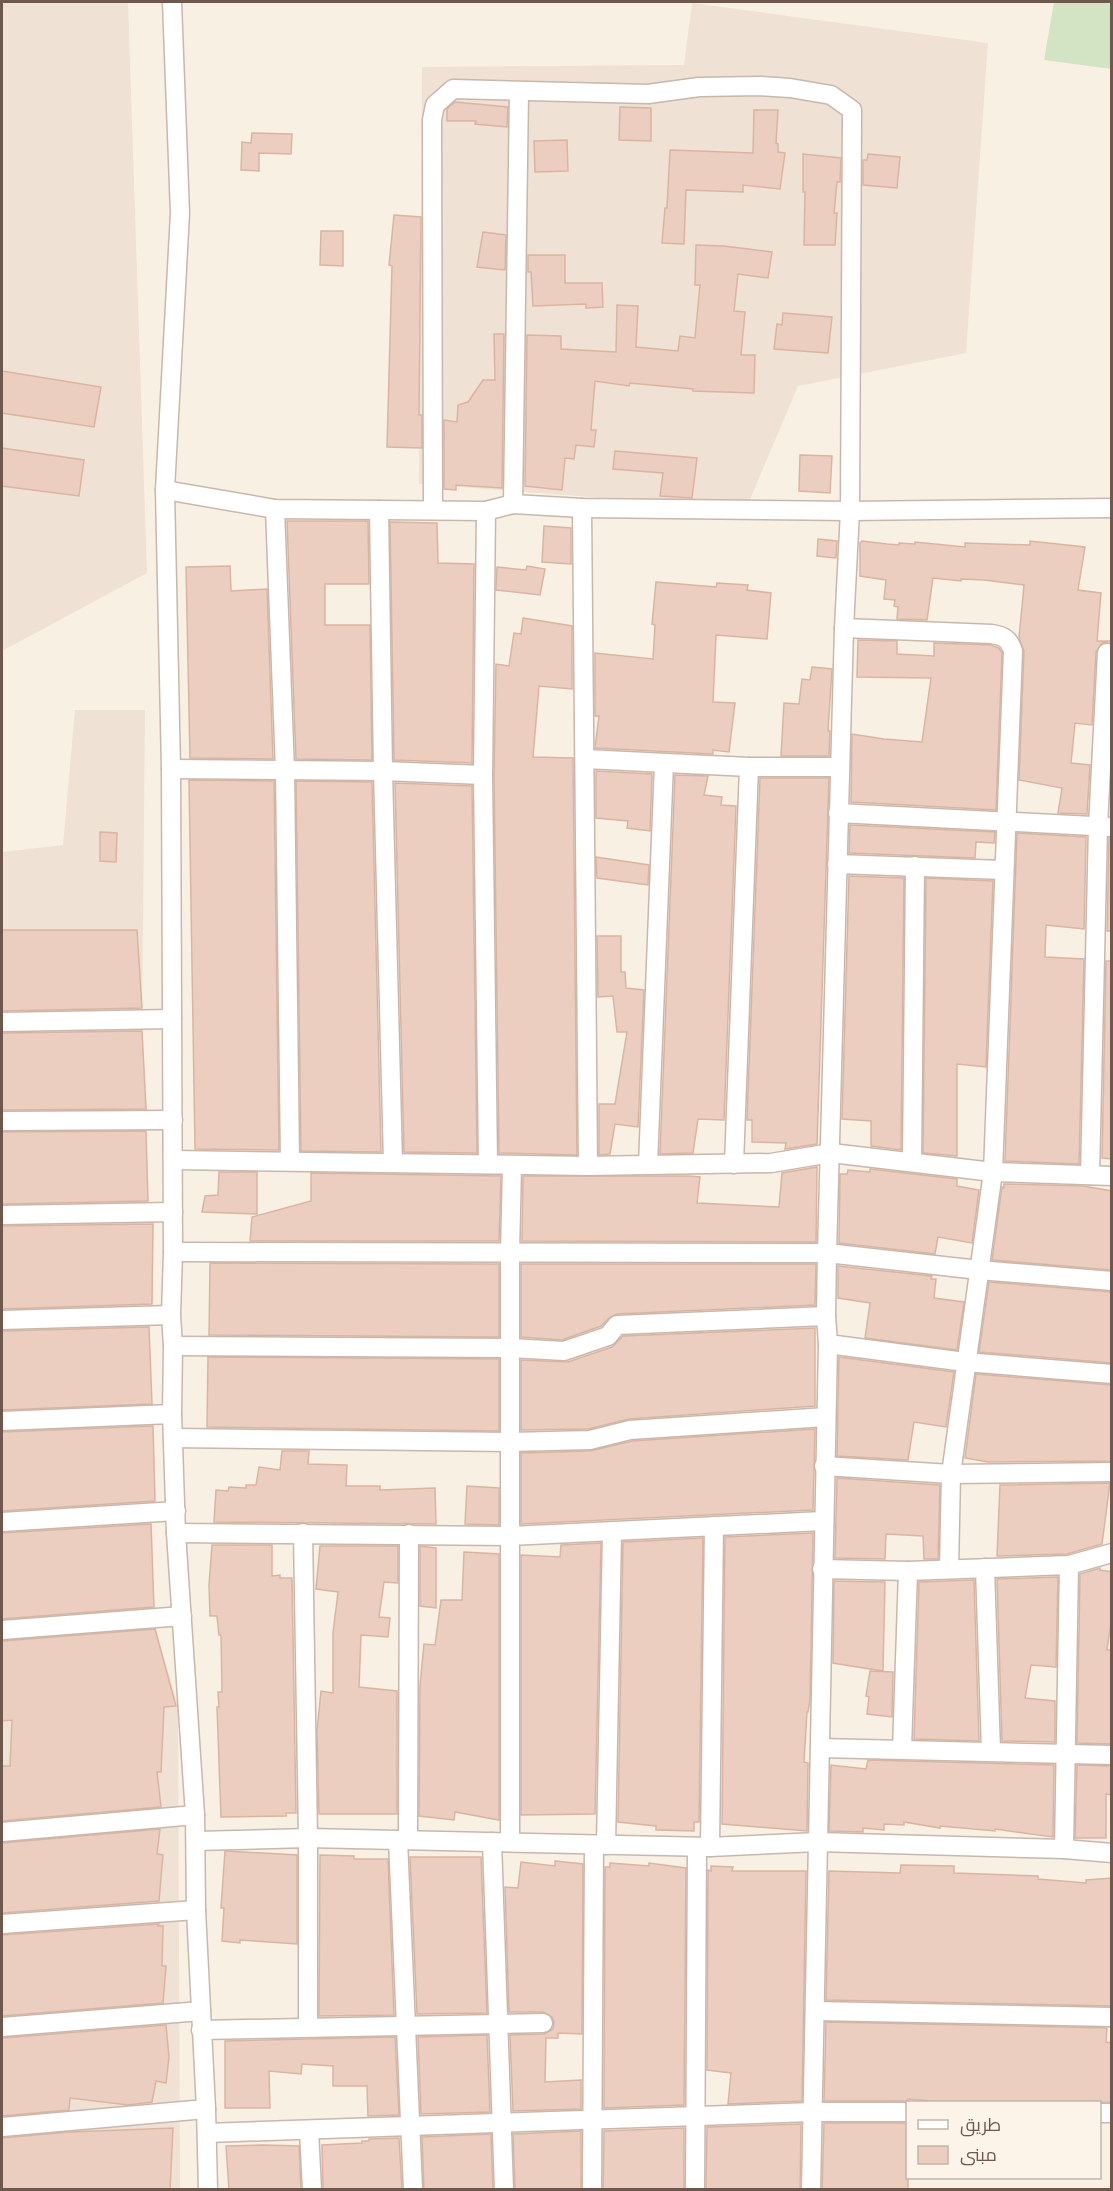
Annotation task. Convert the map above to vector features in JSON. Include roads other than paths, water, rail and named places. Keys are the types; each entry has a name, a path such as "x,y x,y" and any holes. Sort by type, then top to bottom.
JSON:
{"street":[{"path":"172,2 180,213 165,490 171,769 172,1414 176,1533 195,1815 196,1910 208,2190"},
{"path":"433,509 432,120 435,105 453,89 648,94 699,87 760,86 831,95 852,110 850,511 838,813 827,1253 828,1344 811,2190"},
{"path":"513,504 519,92"},
{"path":"165,490 275,509 486,511 513,504 582,508 850,511 1112,508"},
{"path":"582,508 588,1166"},
{"path":"275,509 285,770 290,1161"},
{"path":"379,510 393,1163"},
{"path":"486,511 483,775 488,1164"},
{"path":"844,628 992,634 1002,636 1010,642 1013,651 993,1172 951,1473 949,1569"},
{"path":"1090,1175 1105,827 1107,654 1112,654"},
{"path":"585,759 749,767 840,768"},
{"path":"648,1165 664,763"},
{"path":"734,1164 749,767"},
{"path":"171,769 383,771 483,775"},
{"path":"838,813 1105,827"},
{"path":"837,864 1004,870"},
{"path":"912,1162 915,866"},
{"path":"2,1022 172,1019"},
{"path":"2,1121 173,1120"},
{"path":"173,1160 588,1166 771,1163 831,1153 993,1172 1112,1176"},
{"path":"510,1842 510,1254 513,1166"},
{"path":"2,1215 173,1212"},
{"path":"173,1252 827,1253 979,1270 1112,1281"},
{"path":"2,1320 171,1315"},
{"path":"173,1346 510,1348 564,1351 608,1336 617,1324 826,1316"},
{"path":"828,1344 965,1362 1112,1374"},
{"path":"2,1421 172,1414"},
{"path":"173,1438 510,1442 590,1440 630,1430 826,1417"},
{"path":"824,1467 951,1473 1112,1472"},
{"path":"2,1522 176,1511"},
{"path":"176,1533 510,1536 823,1521"},
{"path":"695,2190 695,2116 714,1526"},
{"path":"591,2190 591,2120 612,1532"},
{"path":"303,1533 308,1838 308,2027"},
{"path":"409,1534 403,1840 406,2025 413,2190"},
{"path":"822,1569 908,1571 1068,1564 1111,1553 1112,1539"},
{"path":"1064,1849 1068,1564"},
{"path":"985,1568 991,1751"},
{"path":"902,1749 908,1571"},
{"path":"2,1630 182,1616"},
{"path":"820,1748 1112,1755"},
{"path":"2,1832 195,1815"},
{"path":"196,1841 308,1838 703,1847 818,1842 1064,1849 1112,1853"},
{"path":"492,1842 504,2190"},
{"path":"2,1924 196,1910"},
{"path":"2,2027 201,2011"},
{"path":"815,2011 1112,2017"},
{"path":"201,2030 543,2023"},
{"path":"2,2127 206,2109"},
{"path":"207,2133 813,2112 906,2112"},
{"path":"309,2130 312,2190"}]}
